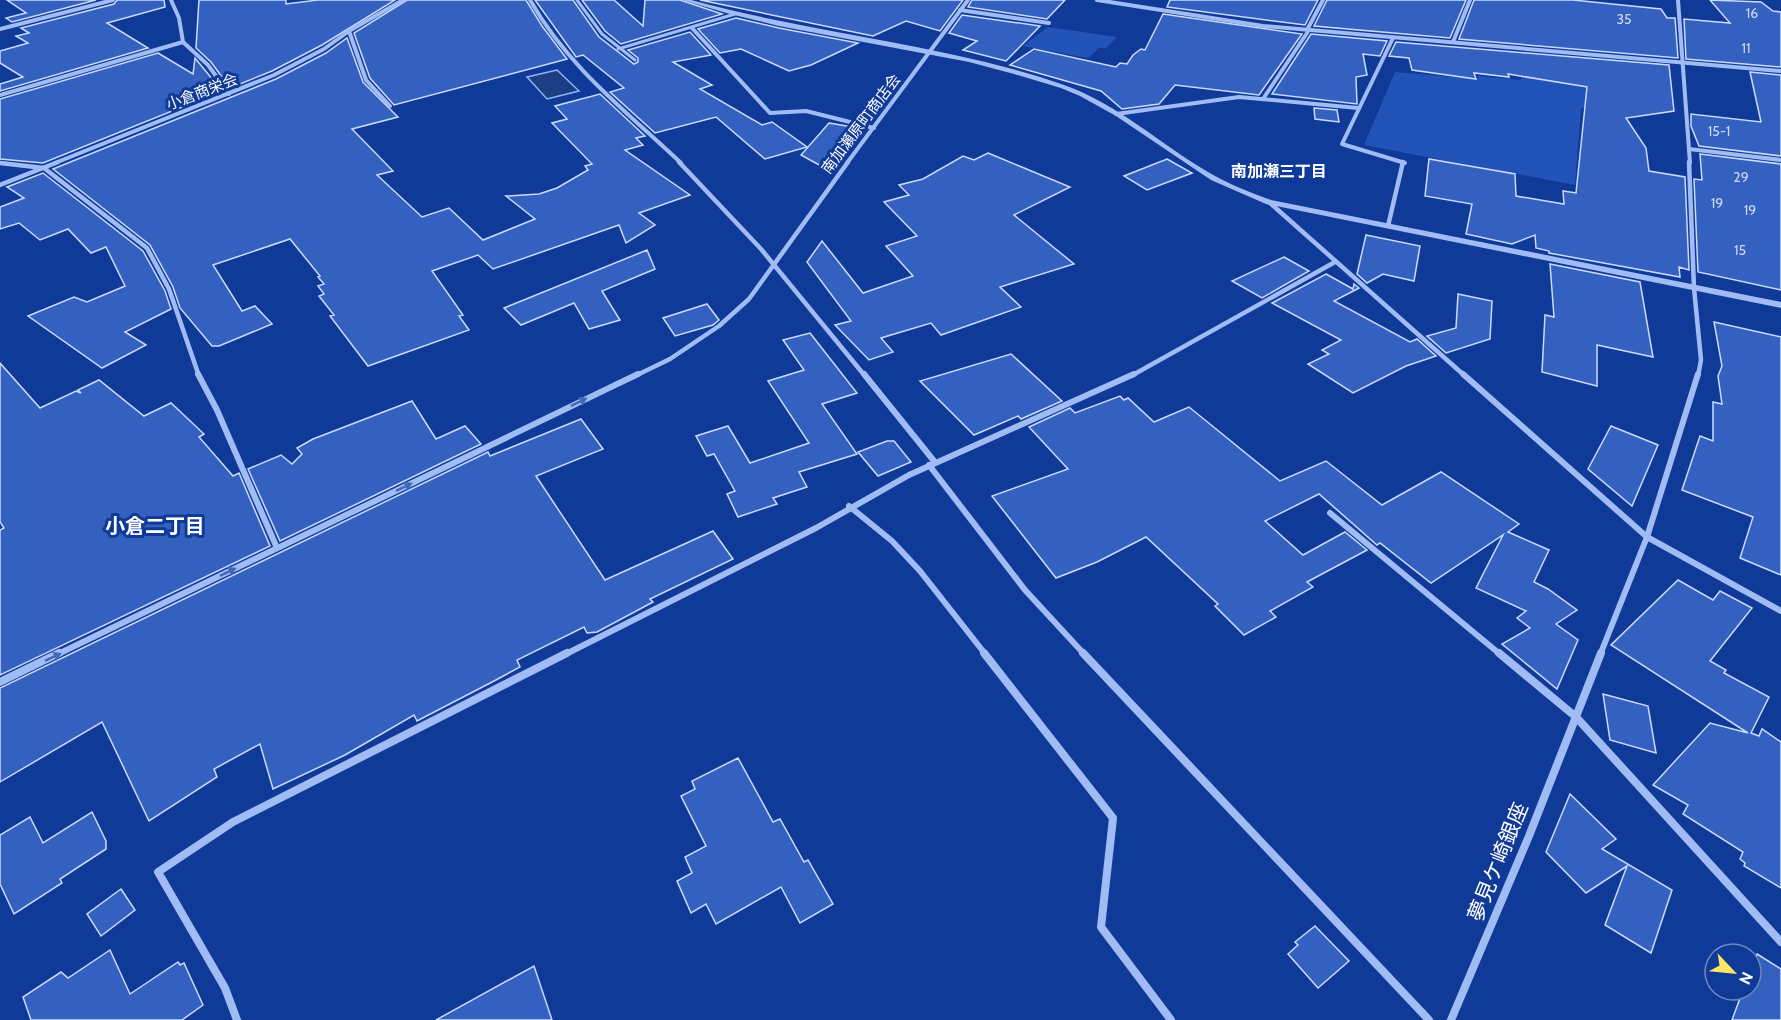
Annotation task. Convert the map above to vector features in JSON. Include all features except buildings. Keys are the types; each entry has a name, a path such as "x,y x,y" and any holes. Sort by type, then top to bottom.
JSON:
{"street":[{"path":"0,29 113,0"},
{"path":"171,0 179,18 183,42 208,65 229,94"},
{"name":"小倉商栄会","path":"0,185 229,94 302,61 403,0"},
{"path":"530,0 541,23 572,60 699,181 774,262 931,463 1025,590 1159,736 1429,1020"},
{"path":"577,0 589,22 618,49 635,60"},
{"path":"685,0 735,14 930,50 1083,94 1207,175 1269,202 1781,305"},
{"name":"南加瀬原町商店会","path":"0,682 670,359 718,326 749,299 968,0"},
{"path":"1097,0 1245,23 1308,30 1781,71"},
{"path":"1263,99 1308,30 1323,0"},
{"path":"1453,42 1470,0"},
{"name":"夢見ケ崎銀座","path":"1452,1020 1647,537 1698,378 1701,360 1694,288 1689,149 1678,0"},
{"path":"960,10 1049,22"},
{"path":"618,49 735,14"},
{"path":"692,28 770,113 806,111 874,128"},
{"path":"349,31 366,80 390,106"},
{"path":"1388,226 1405,162 1342,144 1393,38"},
{"path":"0,95 183,42"},
{"path":"1116,114 1239,97 1358,108"},
{"path":"1689,149 1781,160"},
{"path":"0,163 44,168 147,248 169,289 200,380 217,410 277,548"},
{"path":"1269,202 1647,537 1781,611"},
{"path":"237,1020 225,988 158,872 233,822 806,533 849,506 931,463 1128,378 1335,262"},
{"path":"849,506 892,541 921,571 1113,818 1101,927 1171,1020"},
{"path":"1330,513 1576,717 1781,942"}],"shaded area":[{"path":"1048,27 1117,37 1106,48 1099,48 1088,58 1023,46"},
{"path":"557,70 579,91 547,99 527,77"},
{"path":"1395,72 1477,79 1477,76 1521,80 1521,77 1590,89 1588,109 1581,108 1575,185 1364,145"}],"district":[{"name":"南加瀬三丁目","path":"1279,171"},
{"name":"小倉二丁目","path":"155,526"}]}
